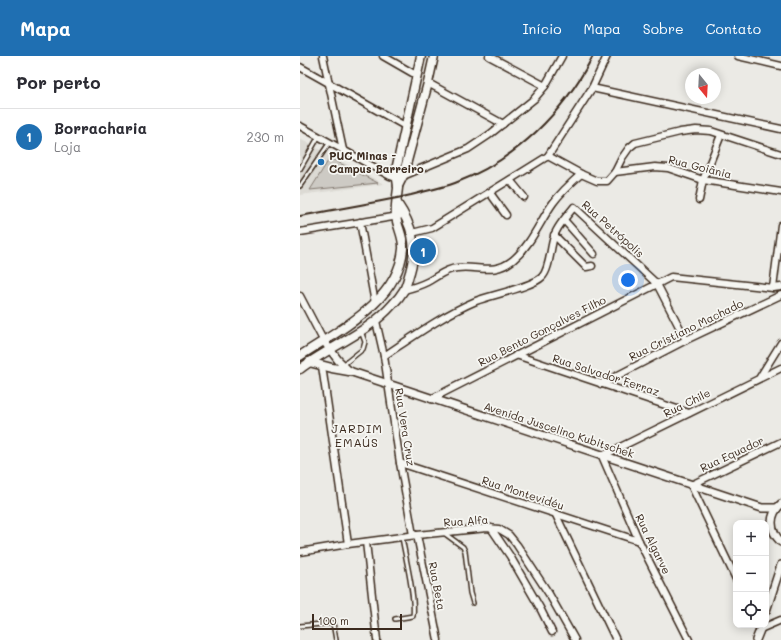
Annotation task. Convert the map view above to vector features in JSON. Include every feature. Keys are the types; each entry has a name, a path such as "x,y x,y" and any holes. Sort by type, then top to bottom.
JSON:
{"main road":[{"path":"400,177 396,170 421,56"},
{"path":"300,356 323,340 346,327 374,304 394,277 401,263 403,247 402,236 396,216 398,186 434,56"},
{"path":"300,368 376,321 386,312 404,290 413,262 414,248 412,233 405,215 397,202"},
{"path":"309,362 322,366 346,368"}],"street":[{"path":"323,56 343,150"},
{"path":"383,56 416,75"},
{"path":"489,56 545,86"},
{"path":"300,126 390,176 400,177 468,149 504,124 534,99 545,86 562,56"},
{"path":"412,233 432,228 548,156 592,88 607,56"},
{"path":"738,56 781,66"},
{"path":"300,67 405,126"},
{"path":"428,82 504,124"},
{"path":"592,88 781,130"},
{"path":"548,156 581,174 602,182 607,181 615,172 629,148 636,143 680,132 696,130 711,132 781,154"},
{"path":"699,200 703,180 721,135"},
{"name":"Rua Goiânia","path":"615,172 668,168 703,180 781,192"},
{"path":"404,290 416,288 445,271 457,268 495,269 505,266 524,249 554,202 581,174"},
{"path":"510,180 524,197"},
{"path":"490,193 506,215"},
{"name":"Rua Petrópolis","path":"384,356 435,322 457,310 476,301 533,283 542,278 546,271 554,235 574,207 657,284 686,340"},
{"path":"300,232 405,215"},
{"path":"564,220 594,254"},
{"path":"360,222 374,304"},
{"path":"773,288 781,225"},
{"path":"554,235 586,267 592,266"},
{"name":"Rua Bento Gonçalves Filho","path":"431,399 671,277 773,288 781,287"},
{"name":"Rua Cristiano Machado","path":"601,384 686,340 781,295"},
{"path":"300,296 323,340 346,368"},
{"name":"Rua Vera Cruz","path":"376,321 384,356 400,464 415,535"},
{"path":"760,377 781,343"},
{"name":"Rua Salvador Ferraz","path":"516,355 689,413"},
{"path":"322,366 348,544"},
{"name":"Avenida Juscelino Kubitschek","path":"346,368 388,385 762,508 779,506"},
{"name":"Rua Chile","path":"602,456 781,368"},
{"name":"Rua Equador","path":"691,485 781,442"},
{"name":"Rua Algarve","path":"602,456 639,540 689,640"},
{"name":"Rua Montevidéu","path":"400,464 639,540"},
{"path":"691,485 733,573"},
{"path":"779,506 772,519 773,532 781,542"},
{"name":"Avenida Juscelino Kubitschek","path":"762,508 772,519"},
{"path":"556,514 616,640"},
{"path":"491,528 510,556 552,632"},
{"name":"Rua Alfa","path":"300,552 415,535 491,528 499,529 509,535 517,545 549,594 575,640"},
{"name":"Rua Beta","path":"415,535 438,640"},
{"path":"366,542 377,640"},
{"path":"769,602 781,565"},
{"path":"769,623 781,620"},
{"path":"756,640 759,628"},
{"path":"683,640 686,633"}],"lane":[{"path":"300,169 301,164 319,136"},
{"path":"300,186 330,142"},
{"path":"346,368 363,349 365,342 361,331"},
{"path":"443,532 457,542 465,551 470,593 473,602"},
{"path":"395,619 413,616 414,612 402,537"},
{"path":"300,626 333,623 336,640"}],"shaded area":[{"name":"PUC Minas - Campus Barreiro","path":"300,139 384,184 300,195"},
{"path":"330,158 378,183 310,190"}],"railway":[{"path":"300,216 411,195 450,185 477,173 518,148 536,132 567,97 593,56"}],"place":[{"name":"PUC Minas - Campus Barreiro","path":"321,162"},
{"name":"Borracharia","path":"423,251"}],"district":[{"name":"JARDIM EMAÚS","path":"357,436"}]}
